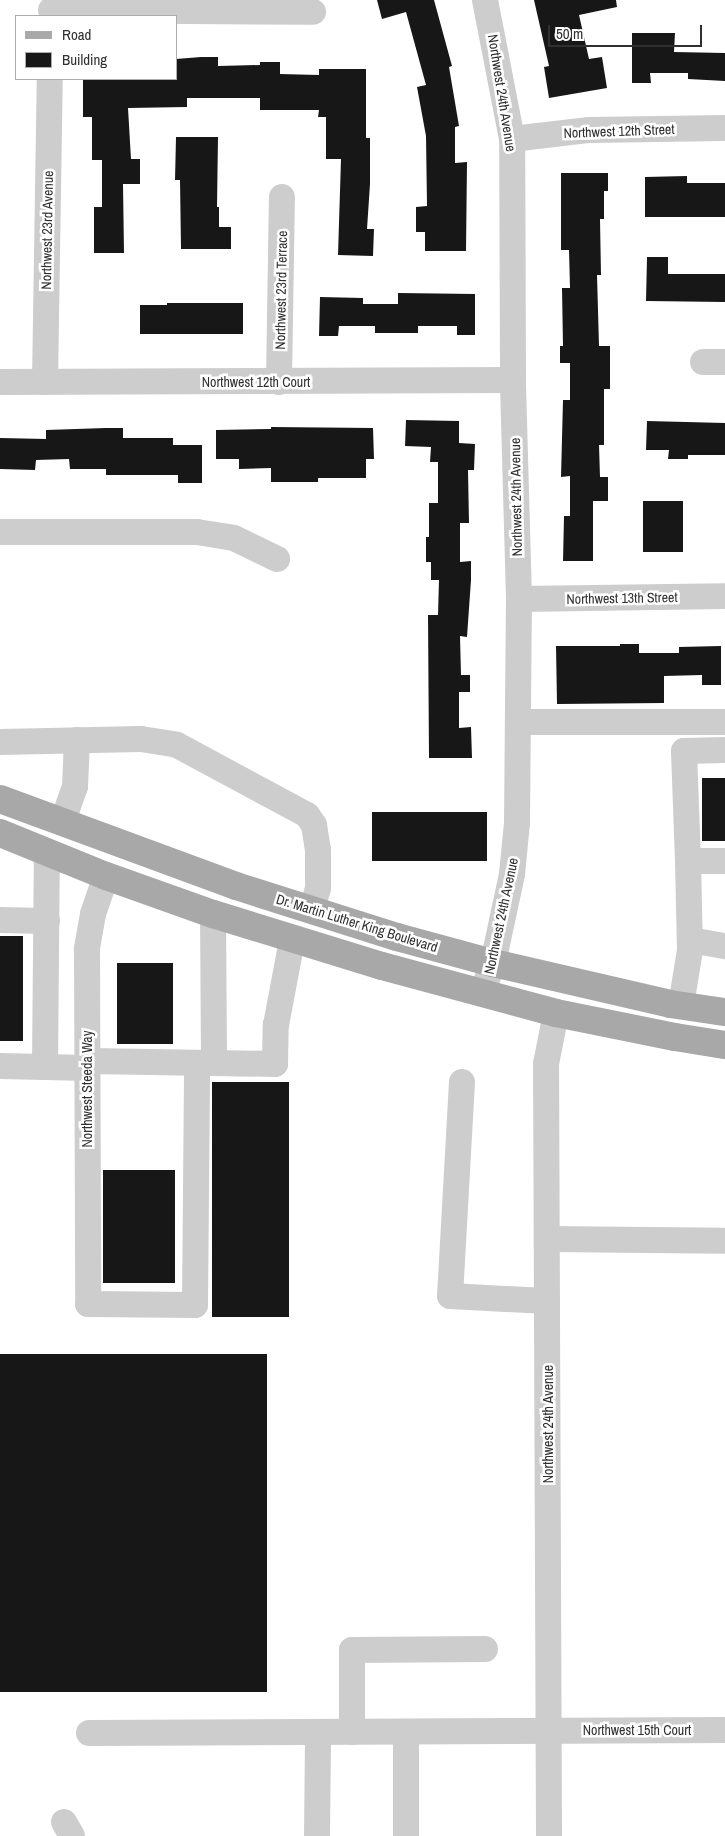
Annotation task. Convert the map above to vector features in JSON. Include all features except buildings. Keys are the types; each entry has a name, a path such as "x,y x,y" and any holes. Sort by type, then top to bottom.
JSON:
{"main road":[{"name":"Dr. Martin Luther King Boulevard","path":"0,799 236,886 397,937 493,963 681,1005 725,1012"},
{"path":"0,833 106,876 292,940 556,1013 725,1045"},
{"path":"556,1013 606,1007 714,1026 725,1023"}],"street":[{"name":"Northwest 24th Avenue","path":"482,993 493,963 512,874 517,822 519,600 513,380 512,139 485,0"},
{"path":"50,9 313,12"},
{"name":"Northwest 23rd Avenue","path":"45,382 50,80"},
{"name":"Northwest 12th Street","path":"512,139 589,130 725,128"},
{"name":"Northwest 23rd Terrace","path":"279,382 282,197"},
{"name":"Northwest 12th Court","path":"0,382 513,380"},
{"path":"0,532 204,532 234,538 277,559"},
{"name":"Northwest 13th Street","path":"519,600 725,596"},
{"path":"518,722 725,722"},
{"path":"0,742 141,739 177,745 307,815 314,825 318,850 318,888 312,910"},
{"path":"63,821 74,787 77,740"},
{"path":"681,1005 690,940 684,751 725,750"},
{"path":"45,1066 47,853"},
{"path":"688,861 725,861"},
{"name":"Northwest Steeda Way","path":"106,876 93,914 87,949 88,1304 195,1305 205,1063"},
{"path":"205,1063 213,914"},
{"path":"0,920 47,920"},
{"path":"0,1066 205,1063 275,1064 276,1025 292,940"},
{"path":"690,940 725,946"},
{"name":"Northwest 24th Avenue","path":"549,1836 546,1064 556,1013"},
{"path":"462,1082 450,1296 547,1301"},
{"path":"547,1240 725,1241"},
{"path":"352,1732 352,1650 485,1649"},
{"name":"Northwest 15th Court","path":"88,1733 725,1730"},
{"path":"317,1836 318,1732"},
{"path":"406,1732 406,1836"}]}
